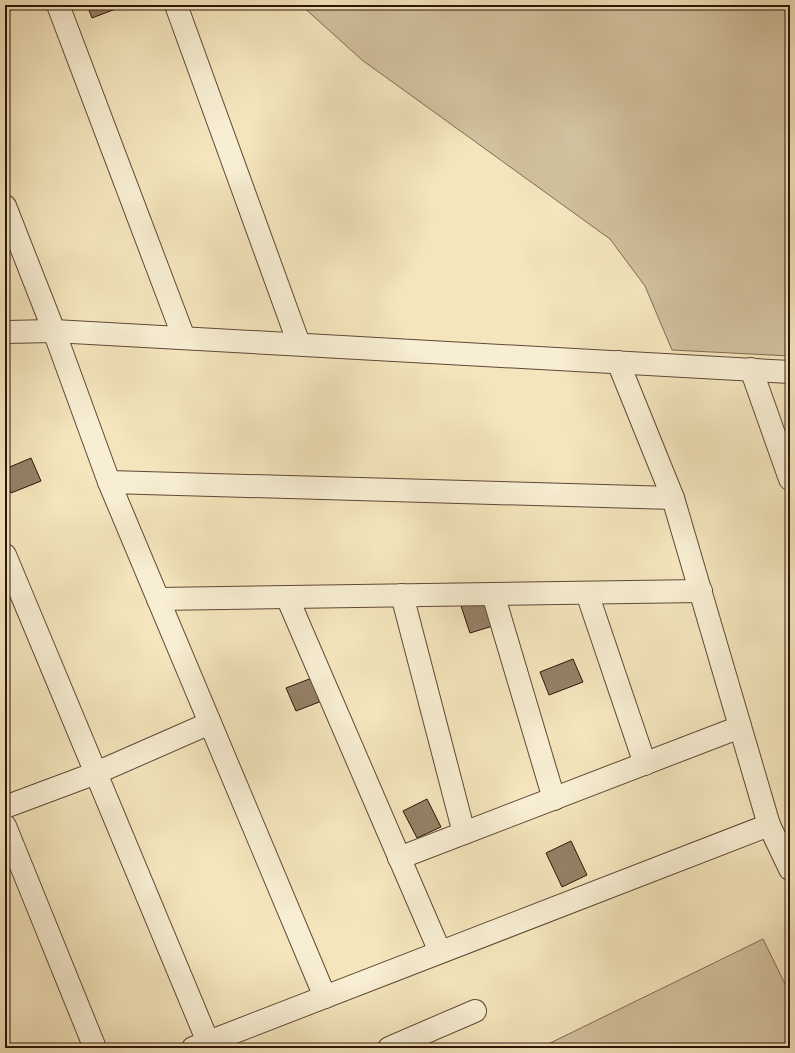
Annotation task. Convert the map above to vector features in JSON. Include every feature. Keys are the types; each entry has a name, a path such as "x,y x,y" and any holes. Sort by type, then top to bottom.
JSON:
{"street":[{"path":"58,5 184,338"},
{"path":"176,5 299,344"},
{"path":"5,206 54,331 109,482 325,997"},
{"path":"5,332 54,331 790,372"},
{"path":"618,362 673,498 769,825 790,869"},
{"path":"751,370 790,479"},
{"path":"109,482 673,498"},
{"path":"5,555 96,773 200,1045 769,825"},
{"path":"158,599 701,591"},
{"path":"587,593 645,764"},
{"path":"493,594 554,799"},
{"path":"402,595 464,833"},
{"path":"287,597 440,952"},
{"path":"5,807 96,773 210,723"},
{"path":"399,858 740,727"},
{"path":"5,826 95,1048"},
{"path":"389,1048 475,1011"}],"shaded area":[{"path":"301,5 790,5 790,356 672,350 645,286 610,239 362,60"},
{"path":"763,939 790,994 790,1048 540,1048"}],"building":[{"path":"87,5 126,5 92,18"},
{"path":"31,458 41,481 11,493 5,479 5,469"},
{"path":"488,598 496,625 470,633 461,606"},
{"path":"573,659 583,682 549,695 540,672"},
{"path":"317,676 327,699 296,711 286,688"},
{"path":"427,799 441,827 417,838 403,811"},
{"path":"571,841 587,875 562,887 546,853"}]}
